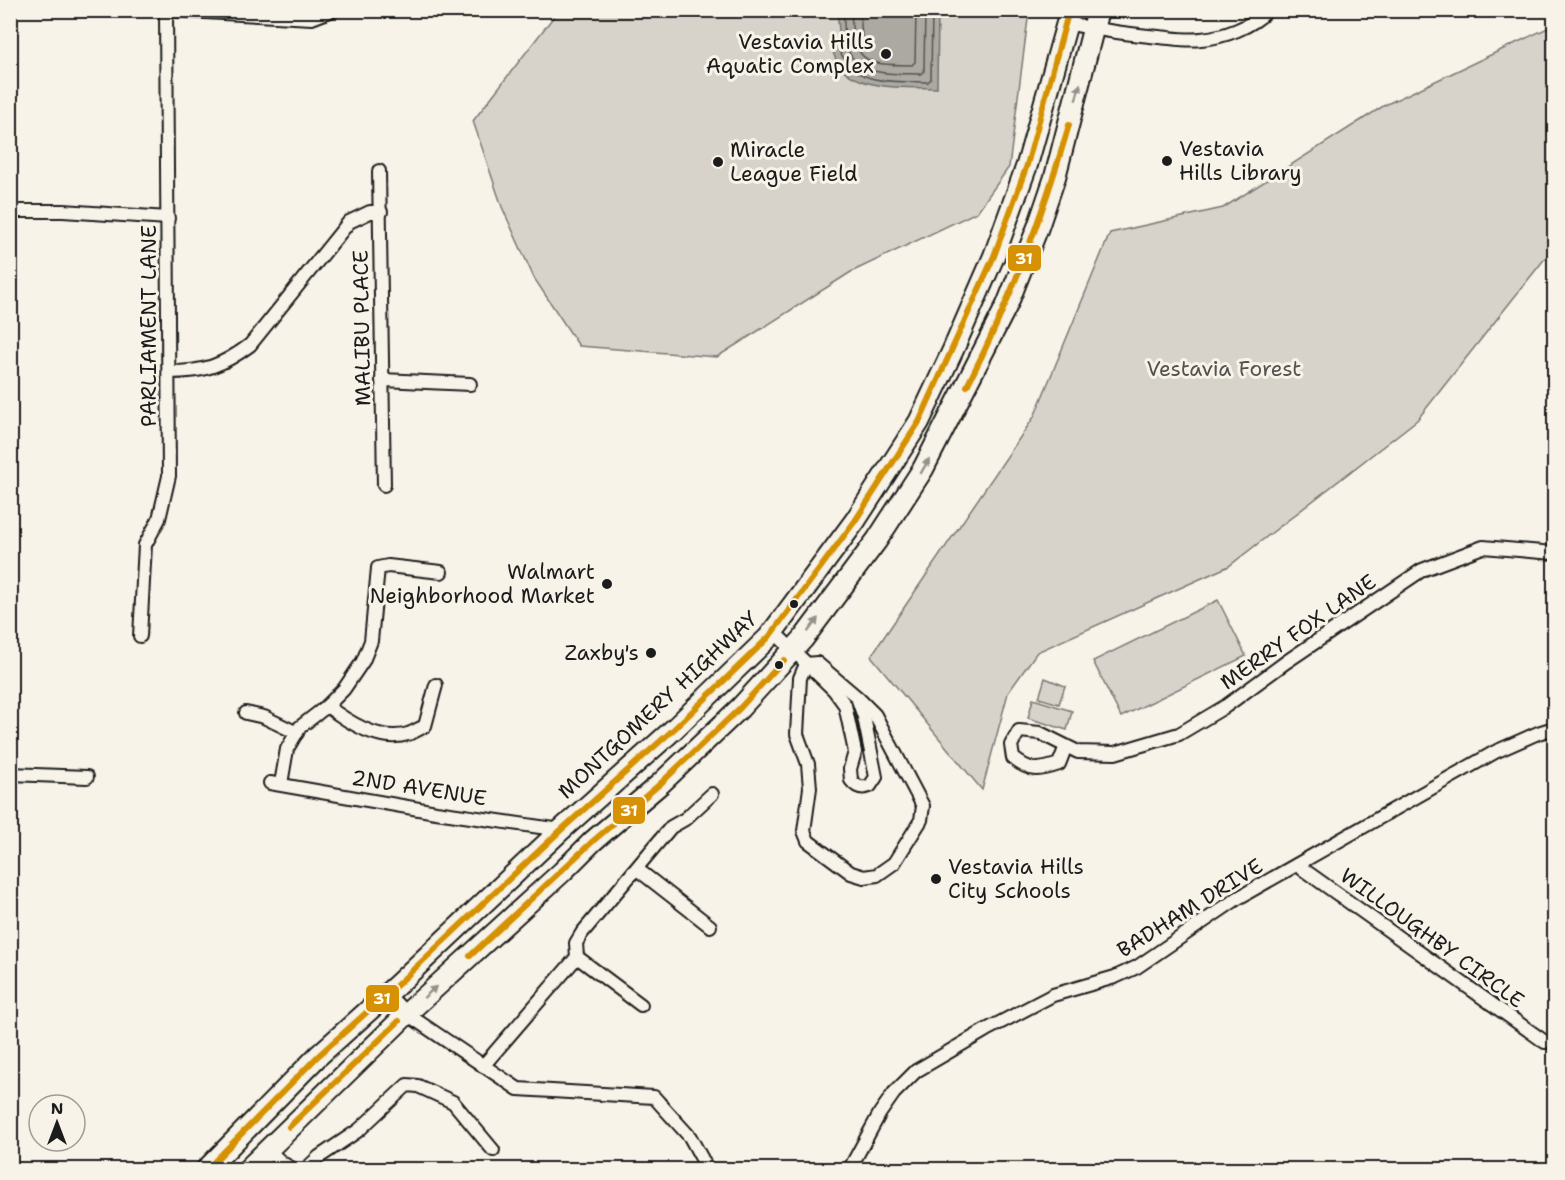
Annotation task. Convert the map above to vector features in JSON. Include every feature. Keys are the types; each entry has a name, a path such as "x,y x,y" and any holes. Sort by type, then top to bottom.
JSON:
{"main road":[{"name":"MONTGOMERY HIGHWAY","path":"206,1170 318,1056 561,830 674,729 773,631 855,521 919,422 994,256 1027,165 1068,17"},
{"path":"247,1170 407,1014 583,851 660,784 740,708 799,658 924,469 997,326 1038,226 1055,177 1096,20"},
{"path":"561,830 583,851"}],"street":[{"path":"167,10 312,18 333,10"},
{"name":"PARLIAMENT LANE","path":"140,636 145,545 159,519 169,476 167,10"},
{"path":"1068,17 1096,20 1199,40 1237,30 1259,19 1268,10"},
{"name":"MALIBU PLACE","path":"379,171 384,485"},
{"path":"10,212 63,212 168,218"},
{"path":"169,372 197,372 231,359 250,345 349,222 370,212 381,212"},
{"path":"382,380 470,384"},
{"name":"MERRY FOX LANE","path":"1066,746 1078,752 1115,753 1179,734 1226,706 1286,662 1422,570 1483,547 1554,552"},
{"path":"246,713 264,717 297,733 300,727 327,706 363,661 371,641 378,568 388,566 441,572"},
{"path":"773,631 834,690 845,705 855,752 850,769 851,780 859,787 865,788 870,786 876,777 864,717 857,697"},
{"path":"799,658 816,663 875,715 923,806 921,820 894,863 877,875 864,877 851,873 815,848 808,841 804,831 810,788 808,764 797,734 799,658"},
{"path":"327,706 347,722 374,732 395,736 408,734 425,726 436,685"},
{"name":"BADHAM DRIVE","path":"849,1170 880,1113 894,1093 916,1071 986,1030 1053,995 1115,977 1137,967 1238,898 1494,752 1554,728"},
{"name":"2ND AVENUE","path":"297,733 287,749 276,783 436,812 561,830"},
{"path":"10,774 87,777"},
{"path":"483,1066 577,957 576,943 582,933 671,827 685,819 712,794"},
{"name":"WILLOUGHBY CIRCLE","path":"1297,865 1545,1042"},
{"path":"636,869 710,926"},
{"path":"577,957 641,1005"},
{"path":"387,994 407,1014 518,1089 654,1097 690,1137 708,1170"},
{"path":"305,1170 319,1157 359,1130 407,1085 418,1086 453,1102 493,1150"},
{"path":"267,1149 282,1163 296,1170"}],"green space":[{"path":"558,11 1029,11 1009,167 977,212 851,272 717,357 579,346 534,278 502,207 473,121"},
{"name":"Vestavia Forest","path":"1554,25 1554,247 1417,420 1229,566 1037,652 1008,693 982,790 871,656 1034,417 1110,233 1223,208 1385,105"},
{"path":"1218,600 1246,656 1121,717 1093,661"},
{"path":"1045,678 1065,686 1059,704 1039,698"},
{"path":"1033,699 1072,711 1067,730 1028,718"}],"water":[{"name":"Vestavia Hills Aquatic Complex","path":"837,11 938,11 937,88 906,88 871,84 843,70 835,58 832,41 840,40"}],"transit line":[{"name":"31","path":"206,1170 318,1056 396,986 561,830 674,729 769,637 855,521 919,422 994,256 1027,165 1069,10"},
{"name":"31","path":"967,386 1024,258 1069,125"},
{"name":"31","path":"470,956 593,841 660,784 740,708 784,660"},
{"name":"31","path":"289,1127 399,1021"}],"place":[{"name":"Vestavia Hills Aquatic Complex","path":"886,54"},
{"name":"Vestavia Hills Library","path":"1167,161"},
{"name":"Miracle League Field","path":"718,162"},
{"name":"Walmart Neighborhood Market","path":"607,584"},
{"name":"Zaxby's","path":"651,653"},
{"name":"Vestavia Hills City Schools","path":"936,879"}]}
